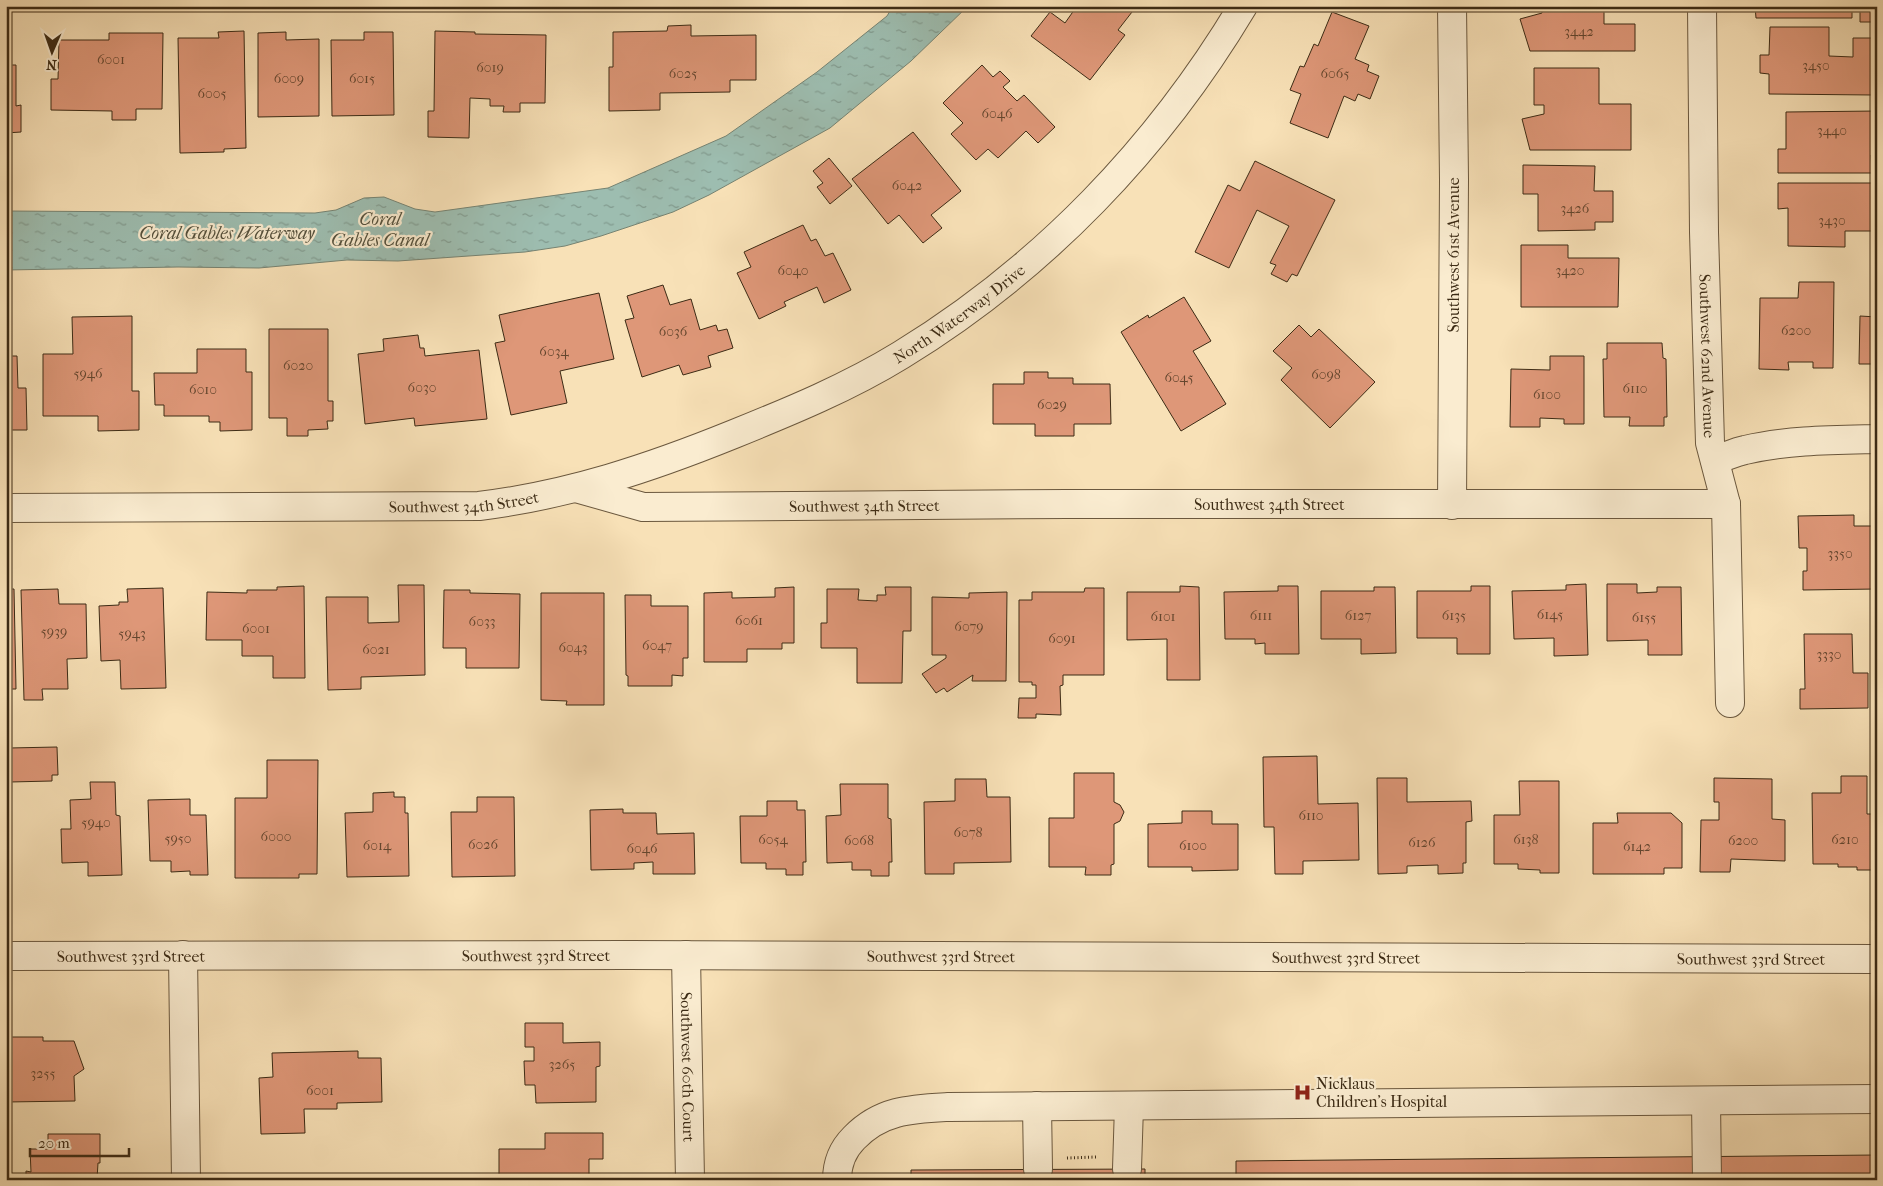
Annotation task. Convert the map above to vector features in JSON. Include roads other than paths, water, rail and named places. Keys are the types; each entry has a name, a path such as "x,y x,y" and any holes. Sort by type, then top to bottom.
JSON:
{"street":[{"name":"North Waterway Drive","path":"576,488 697,449 833,391 900,356 989,294 1048,247 1115,180 1178,102 1243,6"},
{"name":"Southwest 61st Avenue","path":"1452,6 1454,171 1452,505"},
{"name":"Southwest 62nd Avenue","path":"1702,6 1707,383 1710,443 1726,504 1730,703"},
{"path":"1716,460 1744,450 1789,443 1877,439"},
{"name":"Southwest 34th Street","path":"6,508 479,506 546,496 576,488 643,507 1058,504 1726,504"},
{"name":"Southwest 33rd Street","path":"6,956 686,955 1877,959"},
{"name":"Southwest 60th Court","path":"686,955 690,1180"},
{"path":"183,956 186,1180"},
{"path":"837,1180 840,1158 849,1143 866,1126 887,1115 918,1108 1877,1099"},
{"path":"1706,1101 1707,1180"},
{"path":"1037,1106 1050,1163"},
{"path":"1127,1168 1129,1106"}],"water":[{"name":"Coral Gables Canal","path":"893,6 968,6 911,61 830,128 709,195 673,212 601,236 565,246 525,252 398,261 347,260 259,268 178,267 6,270 6,211 315,213 336,210 364,198 384,197 415,209 435,212 608,188 726,136 817,72 887,16"}],"place":[{"name":"Nicklaus Children's Hospital","path":"1302,1092"}],"water label":[{"name":"Coral Gables Waterway","path":"227,233"}]}
